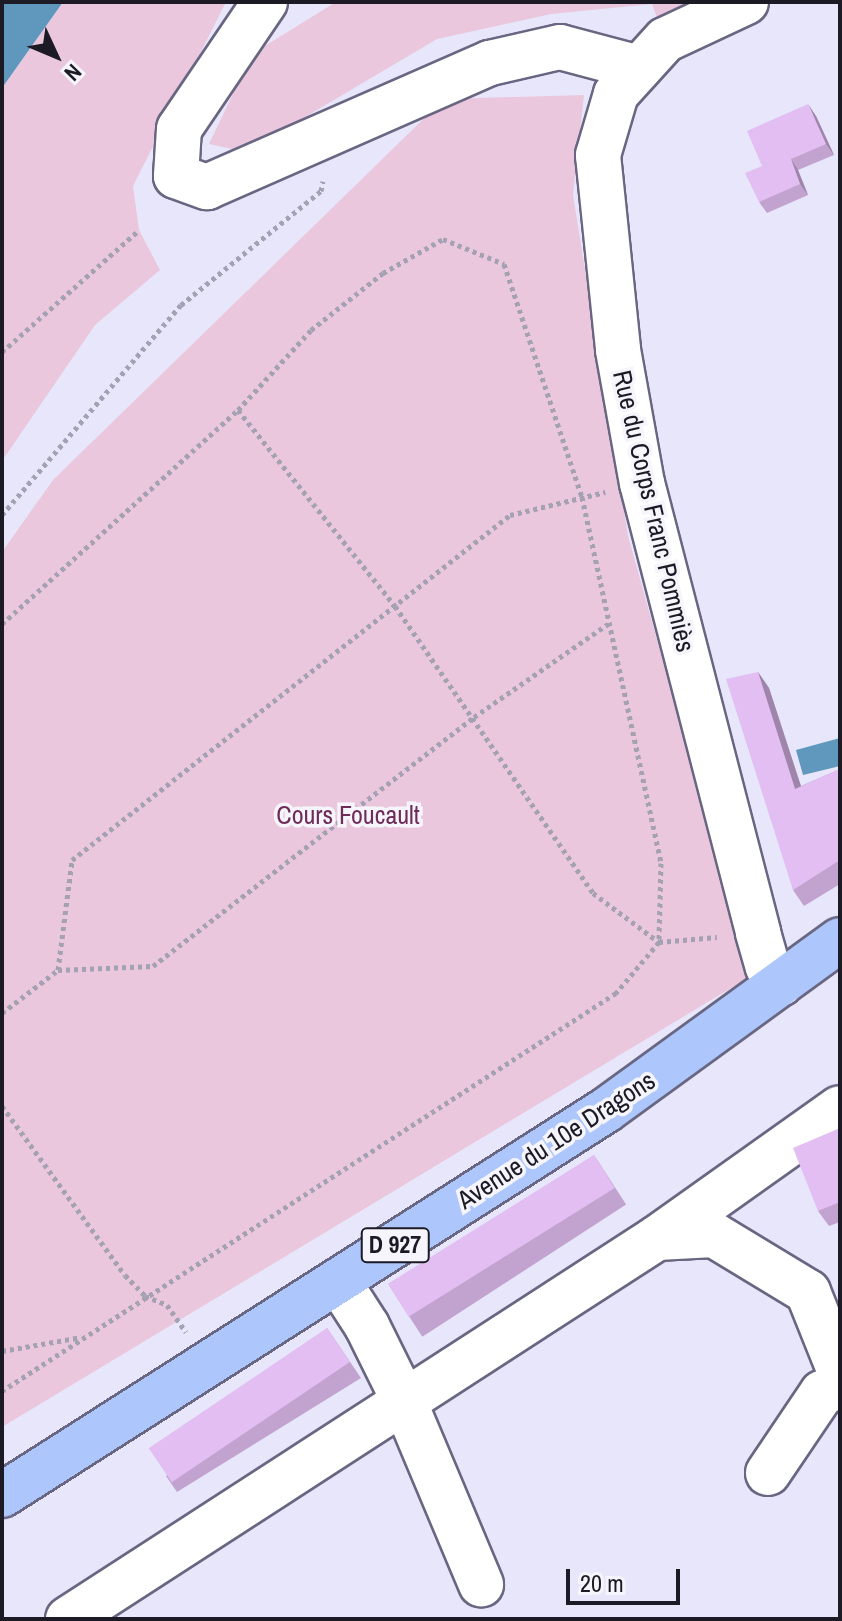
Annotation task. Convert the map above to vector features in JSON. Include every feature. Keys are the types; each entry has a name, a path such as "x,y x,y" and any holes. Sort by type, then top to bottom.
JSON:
{"main road":[{"name":"Avenue du 10e Dragons","path":"2,1495 606,1110 840,940"},
{"name":"Avenue du 10e Dragons","path":"781,983 840,959"}],"street":[{"path":"265,2 179,129 176,176 207,187 490,63 560,47 639,68"},
{"name":"Rue du Corps Franc Pommiès","path":"746,2 665,40 616,94 598,155 618,350 642,483 758,933 768,967 781,983"},
{"path":"68,1619 657,1238 840,1108"},
{"path":"657,1238 714,1235 808,1292 840,1372"},
{"path":"338,1281 367,1326 404,1401 481,1584"},
{"path":"768,1473 822,1393 840,1386"}],"path":[{"path":"2,515 181,305 321,191 334,132"},
{"path":"2,352 139,230"},
{"path":"2,624 238,410 311,330 383,273 443,239 504,264 582,497 661,863 659,942 616,993 2,1391"},
{"path":"238,410 395,606 593,893 659,942 758,933"},
{"path":"58,970 72,860 510,515 642,483"},
{"path":"2,1013 58,970 153,966 474,717 608,624"},
{"path":"2,1106 145,1296 167,1305 210,1365"},
{"path":"2,1351 86,1337"}],"green space":[{"path":"63,2 226,2 133,186 139,230 160,270 95,325 2,461 2,88"},
{"path":"336,2 746,2 665,40 652,4 551,14 437,39 246,152 209,144 252,54"},
{"name":"Cours Foucault","path":"584,95 573,195 628,536 751,976 2,1427 2,552 53,480 444,99"}],"water":[{"path":"2,2 63,2 2,88"},
{"path":"840,738 840,766 803,775 796,750"}],"building":[{"path":"808,104 826,144 791,159 800,184 759,202 745,173 762,166 747,131"},
{"path":"758,672 795,789 840,769 840,860 793,890 726,679"},
{"path":"840,1128 840,1202 818,1211 793,1148"},
{"path":"594,1155 615,1188 409,1317 388,1284"},
{"path":"327,1328 350,1362 172,1482 149,1448"}]}
